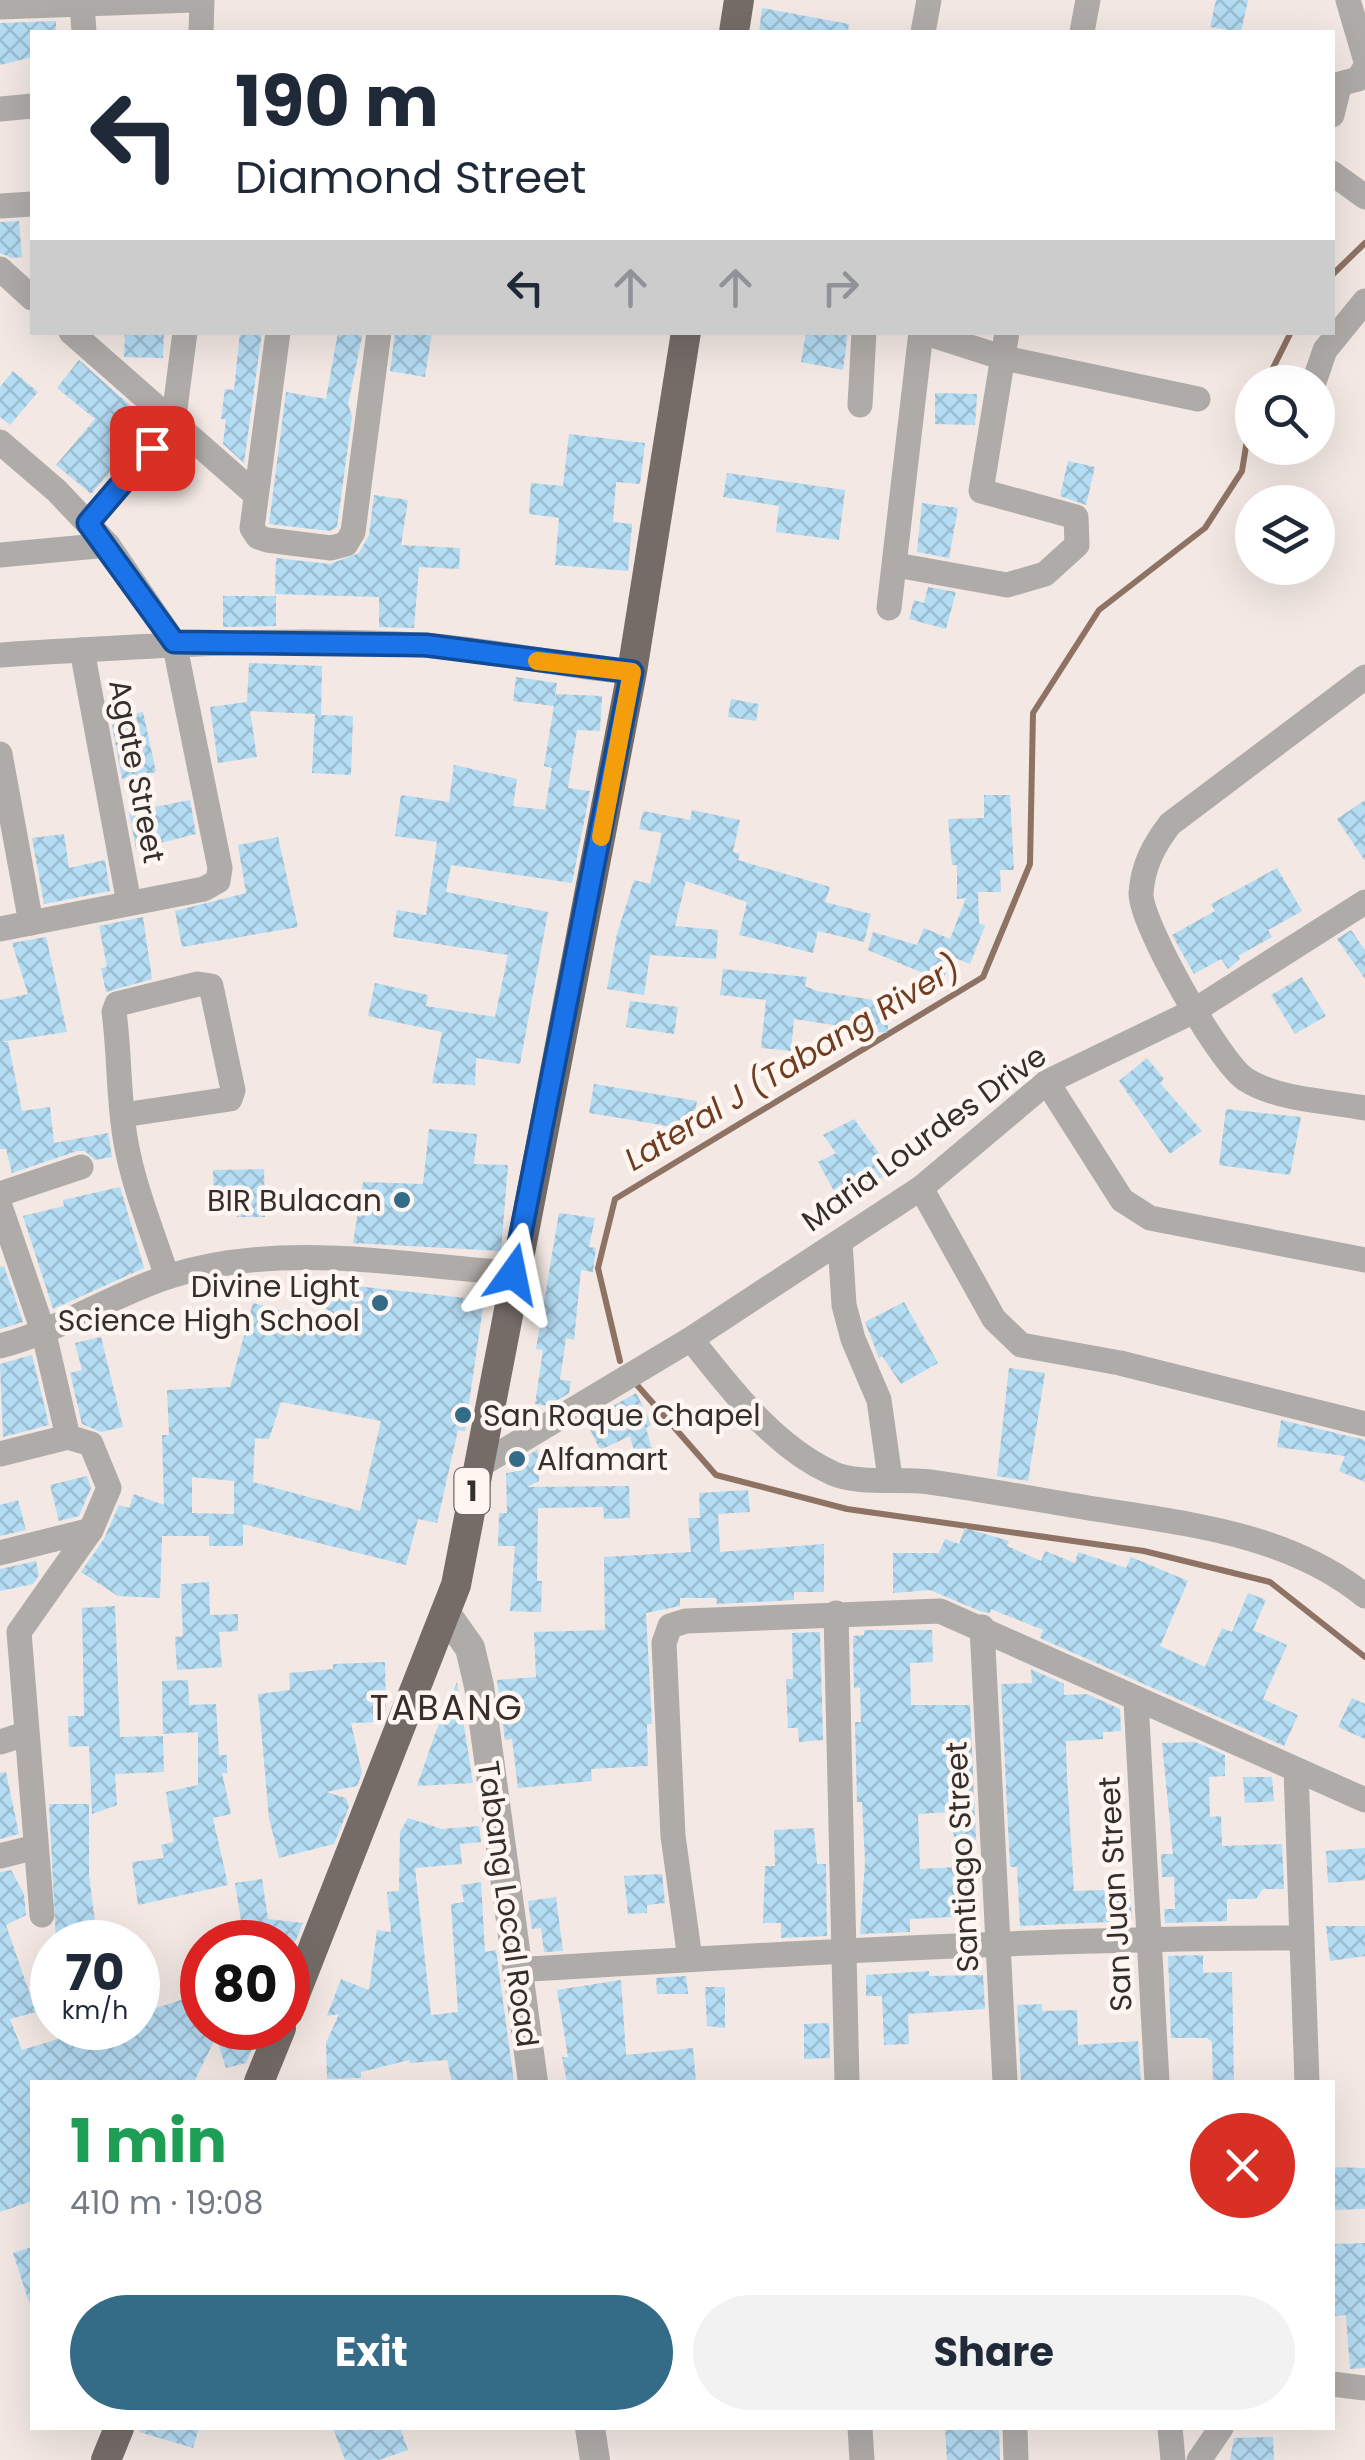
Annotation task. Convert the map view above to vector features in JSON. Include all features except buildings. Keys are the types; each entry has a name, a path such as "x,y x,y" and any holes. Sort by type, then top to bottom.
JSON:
{"highway":[{"path":"734,30 739,0"},
{"name":"1","path":"310,1957 456,1585 632,672 686,335"},
{"path":"260,2080 272,2050"},
{"path":"106,2460 118,2430"}],"street":[{"path":"0,7 194,0"},
{"path":"201,30 202,0"},
{"path":"923,30 929,0"},
{"path":"1086,30 1088,0"},
{"path":"1348,0 1365,58"},
{"path":"82,2 84,30"},
{"path":"1336,87 1358,79 1365,68"},
{"path":"0,109 30,106"},
{"path":"1335,175 1365,197"},
{"path":"0,206 30,204"},
{"path":"0,269 30,296"},
{"path":"1320,365 1325,350 1365,300"},
{"path":"74,335 254,493"},
{"path":"88,523 173,424 184,335"},
{"path":"278,335 252,528 258,537 331,548 346,544 353,532 379,335"},
{"path":"860,405 864,335"},
{"path":"889,608 922,335"},
{"path":"941,335 1006,345 1198,400"},
{"path":"896,566 1007,585 1045,574 1077,545 1076,517 980,491 1006,345"},
{"path":"0,929 204,889 218,881 220,868 174,642 108,545 2,445"},
{"path":"0,555 108,545"},
{"path":"0,655 174,642 426,645 632,672"},
{"name":"Agate Street","path":"82,650 129,903"},
{"path":"1365,678 1170,824 1150,850 1140,897 1192,1012 1242,1078 1263,1088 1365,1108"},
{"path":"0,754 31,923"},
{"name":"Maria Lourdes Drive","path":"476,1467 690,1339 921,1188 1047,1082 1192,1012 1365,902"},
{"path":"123,1116 230,1099 232,1090 212,986 198,984 118,1004 114,1012 123,1116 130,1161 167,1277"},
{"path":"1047,1082 1122,1200 1150,1218 1365,1260"},
{"path":"0,1194 81,1167"},
{"path":"921,1188 994,1320 1021,1345 1120,1363 1365,1424"},
{"path":"0,1206 44,1334 68,1438"},
{"path":"840,1242 844,1304 853,1339 879,1400 890,1478"},
{"path":"0,1346 44,1334 167,1277 268,1256 513,1274"},
{"path":"690,1339 734,1393 800,1456 837,1476 890,1478 1176,1522 1264,1542 1338,1574 1365,1596"},
{"path":"0,1454 68,1438 90,1444 109,1488 91,1530 9,1634 13,1738 36,1847 42,1915"},
{"path":"0,1553 91,1530"},
{"path":"690,1959 673,1836 664,1643 670,1626 686,1621 940,1612 982,1627 1136,1701 1365,1800"},
{"path":"836,1613 847,2080"},
{"name":"Tabang Local Road","path":"446,1614 470,1648 479,1686 515,1970 534,2080"},
{"name":"Santiago Street","path":"982,1627 1005,2080"},
{"name":"San Juan Street","path":"1136,1701 1158,2080"},
{"path":"1296,1770 1307,2080"},
{"path":"0,1856 36,1847"},
{"path":"515,1970 842,1949 1152,1938 1300,1938"},
{"path":"1335,2384 1365,2388"},
{"path":"590,2430 595,2460"},
{"path":"860,2430 862,2460"},
{"path":"1014,2430 1016,2460"},
{"path":"1170,2430 1173,2460"},
{"path":"1199,2460 1220,2430"}],"waterway":[{"name":"Lateral J (Tabang River)","path":"1335,272 1365,243"},
{"name":"Lateral J (Tabang River)","path":"1274,365 1290,335"},
{"name":"Lateral J (Tabang River)","path":"620,1361 598,1268 615,1199 983,977 1030,864 1033,713 1099,610 1205,528 1243,465"},
{"name":"Lateral J (Tabang River)","path":"637,1385 716,1475 847,1509 1144,1551 1270,1582 1365,1657"}],"slow traffic":[{"path":"537,661 632,672 601,837"}],"place":[{"name":"BIR Bulacan","path":"402,1200"},
{"name":"Divine Light Science High School","path":"380,1303"},
{"name":"San Roque Chapel","path":"463,1415"},
{"name":"Alfamart","path":"517,1459"}],"district":[{"name":"TABANG","path":"447,1707"}],"route":[{"path":"152,448 88,523 108,545 174,642 298,640 426,645 632,672 568,1012 513,1274"}]}
